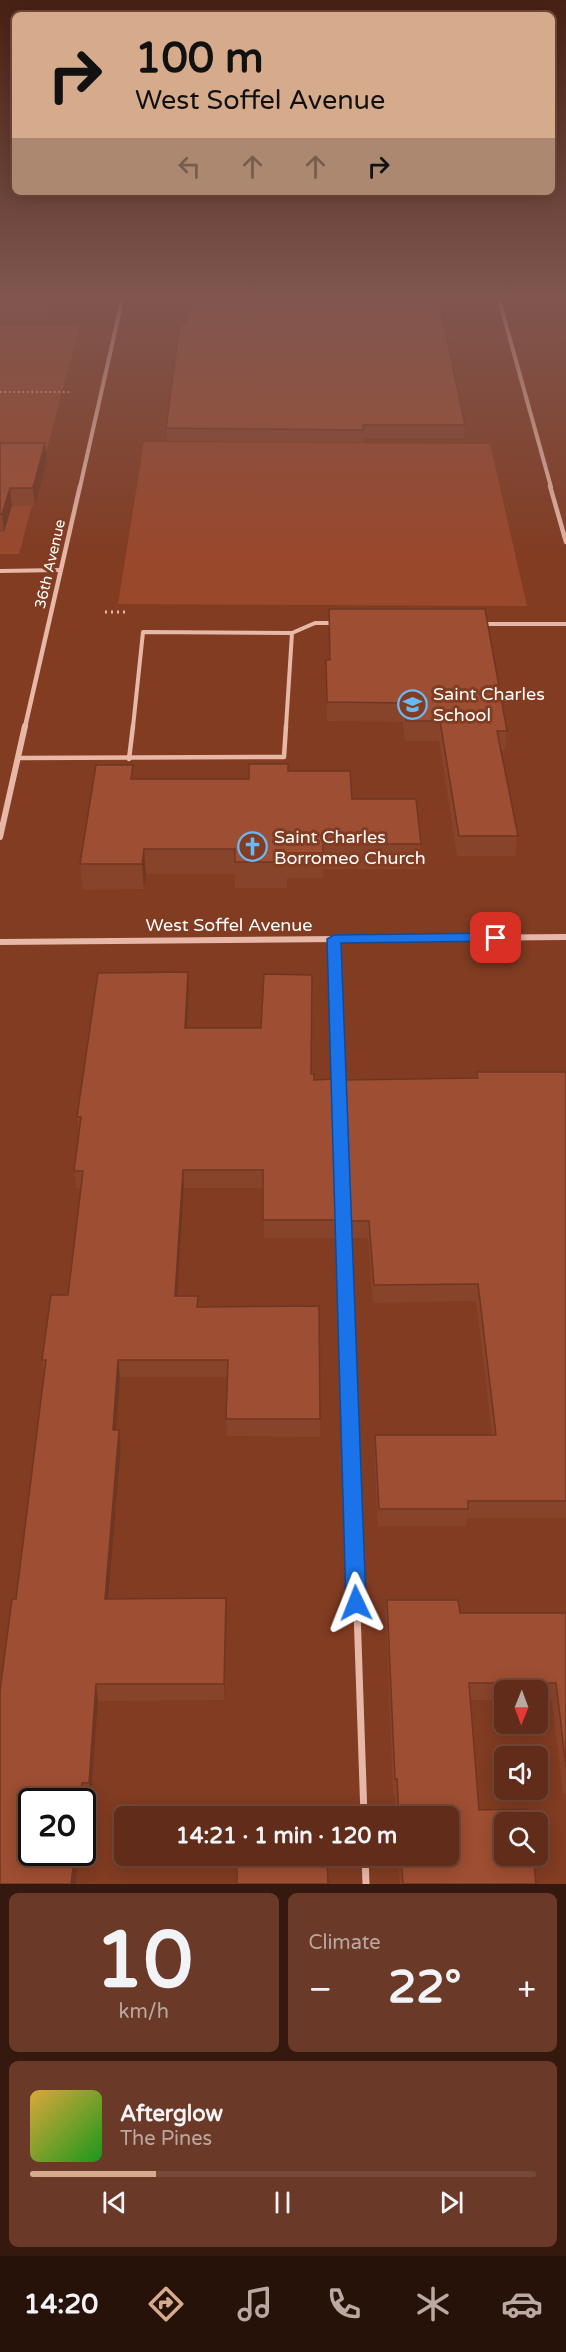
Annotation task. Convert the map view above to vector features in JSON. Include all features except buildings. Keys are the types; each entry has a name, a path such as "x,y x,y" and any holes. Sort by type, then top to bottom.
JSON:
{"street":[{"name":"36th Avenue","path":"0,837 103,384"},
{"path":"522,384 566,542"},
{"name":"West Soffel Avenue","path":"0,942 566,937"}],"lane":[{"path":"0,571 61,570"},
{"path":"129,759 143,632 292,633 315,623 339,623"},
{"path":"471,624 566,624"},
{"path":"18,758 284,757 292,633"},
{"path":"334,939 364,1806"},
{"path":"365,1866 366,1884"}],"path":[{"path":"0,392 70,392"}],"shaded area":[{"path":"0,384 64,384 19,554 0,554"},
{"path":"144,442 490,444 527,606 118,604"}],"place":[{"name":"Saint Charles School","path":"412,704"},
{"name":"Saint Charles Borromeo Church","path":"253,847"}],"route":[{"path":"356,1603 334,939 496,938"}]}
